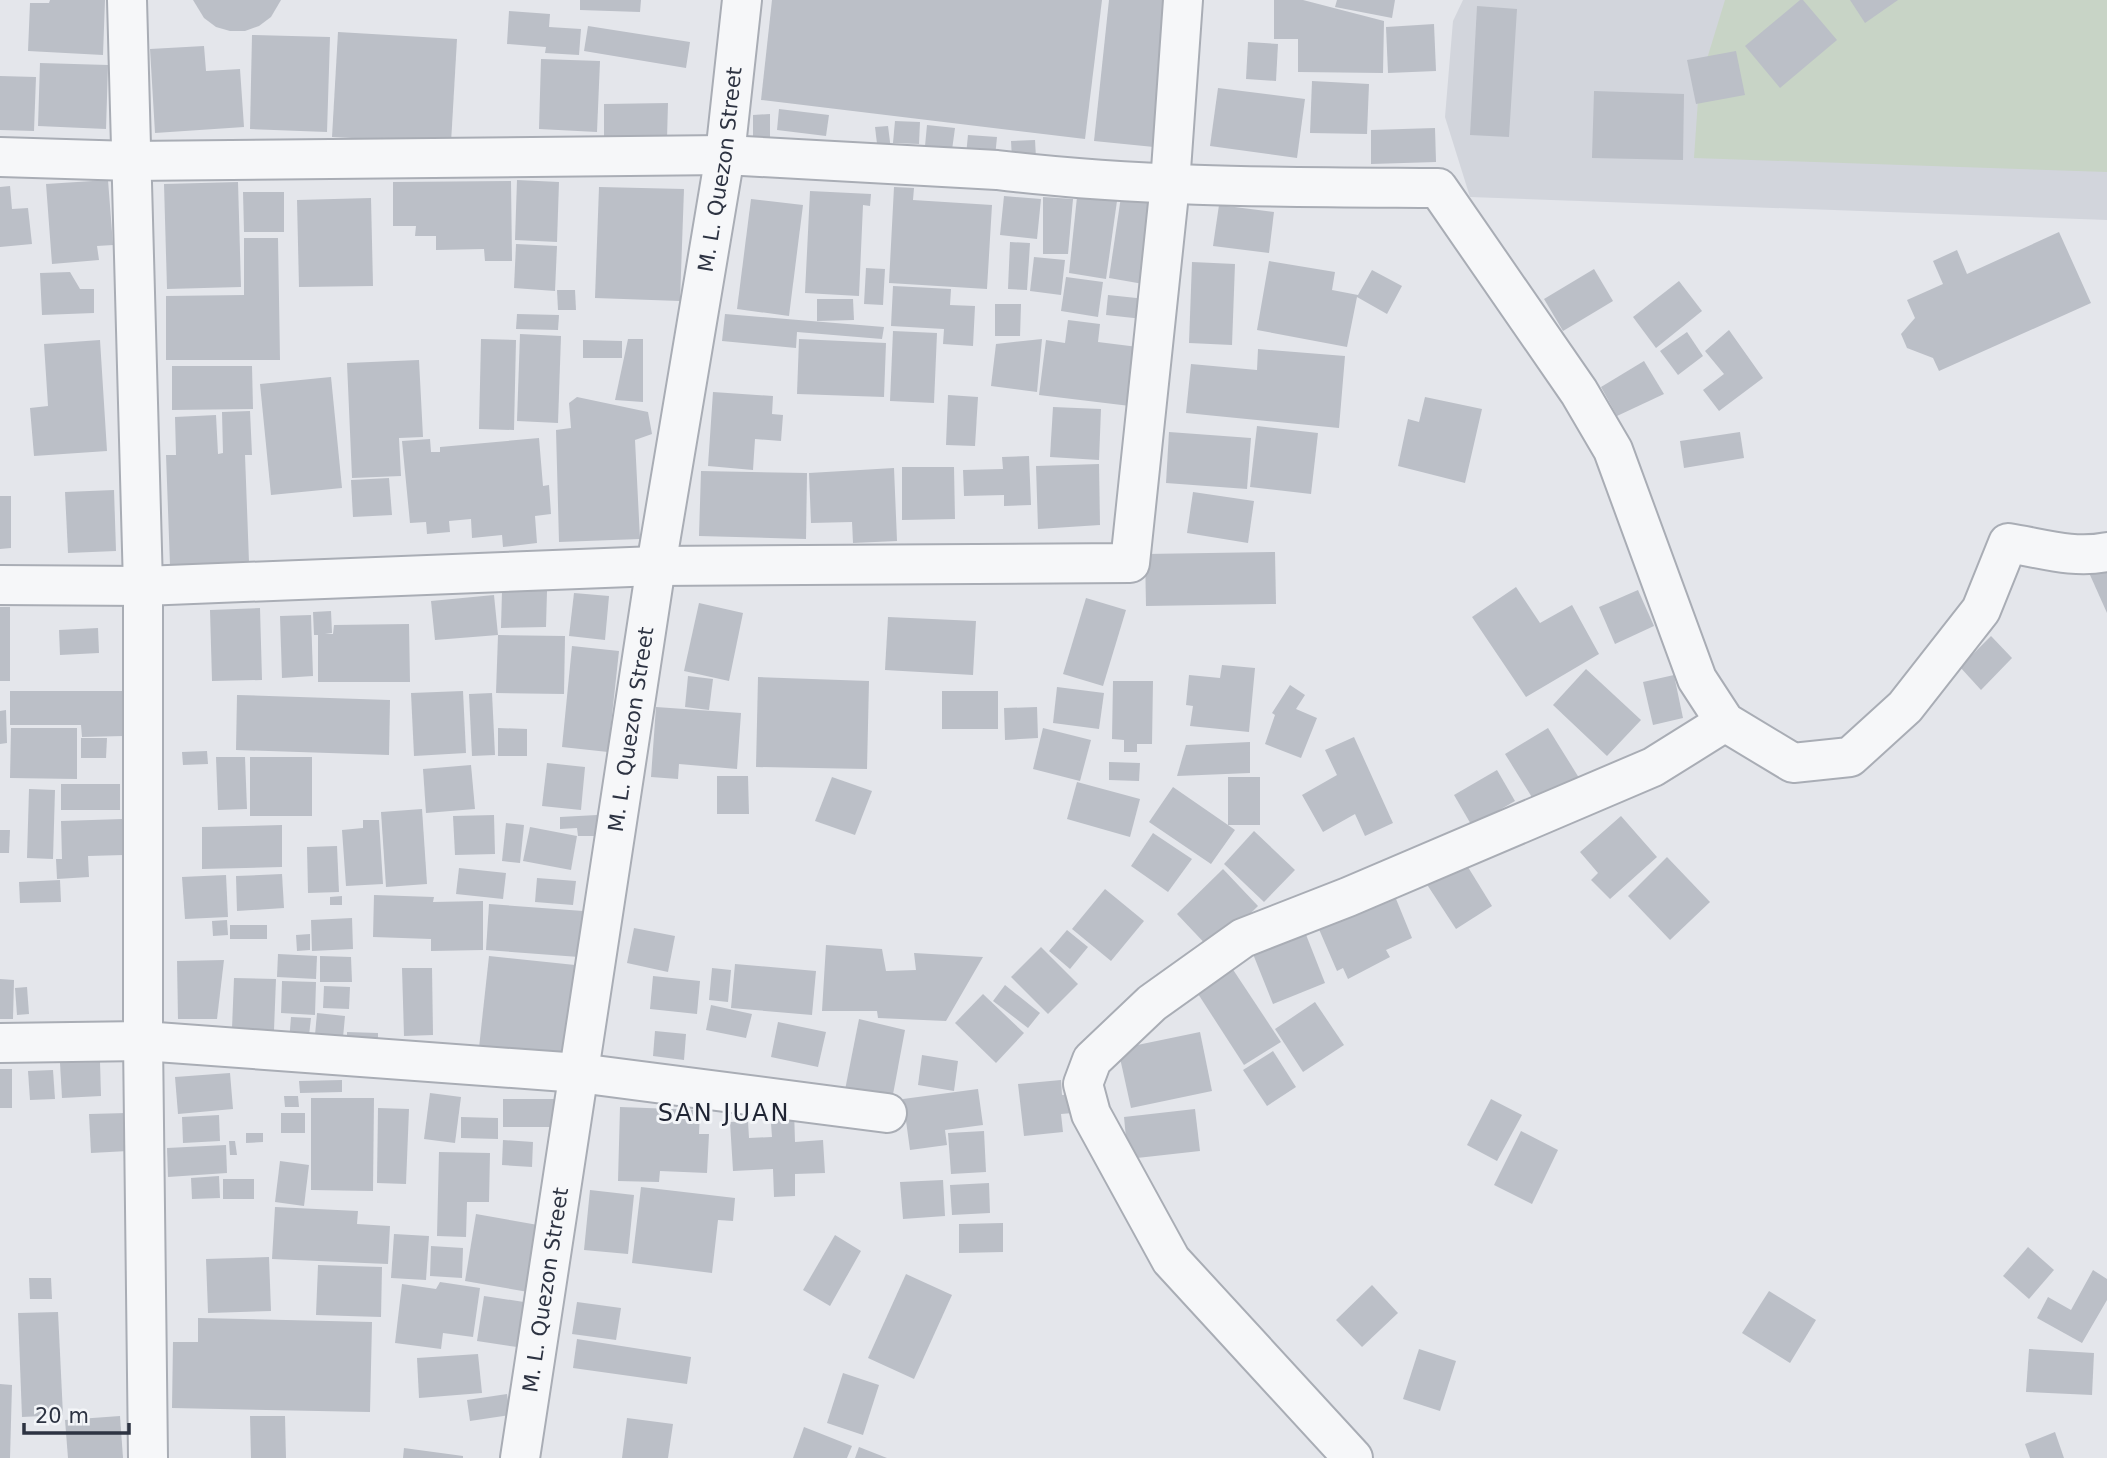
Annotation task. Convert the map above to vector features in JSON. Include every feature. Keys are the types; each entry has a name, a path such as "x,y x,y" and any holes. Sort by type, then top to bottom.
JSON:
{"street":[{"path":"127,0 143,586 142,1041 148,1458"},
{"name":"M. L. Quezon Street","path":"520,1458 656,566 725,155 742,0"},
{"path":"0,585 143,586 656,566 1130,563 1170,184 1182,0"},
{"path":"0,157 131,161 725,155 997,170 1170,184 1438,188 1579,392 1613,450 1697,679 1725,722 1793,763 1850,757 1905,707 1981,610 2008,542 2056,553 2089,556 2107,552"},
{"path":"1353,1458 1171,1260 1091,1114 1083,1083 1092,1060 1153,1003 1243,938 1348,897 1653,767 1725,722"},
{"path":"0,1043 142,1041 579,1073 887,1113"}],"shaded area":[{"path":"1463,0 2107,0 2107,220 1470,197 1445,117 1453,21"}],"green space":[{"path":"1725,0 2107,0 2107,172 1694,158 1699,85"}],"building":[{"path":"50,0 105,0 103,55 28,51 30,3 49,3"},
{"path":"193,0 281,0 271,17 259,26 245,31 230,31 216,27 204,18"},
{"path":"580,0 641,0 640,12 580,10"},
{"path":"772,0 1102,0 1085,139 761,100"},
{"path":"1109,0 1167,0 1154,147 1094,141"},
{"path":"1274,0 1303,0 1384,21 1383,73 1298,72 1298,39 1274,39"},
{"path":"1337,0 1395,0 1392,18 1335,7"},
{"path":"1803,0 1837,40 1780,88 1745,46"},
{"path":"1850,0 1898,0 1865,23"},
{"path":"1477,6 1517,9 1509,137 1470,135"},
{"path":"509,11 550,14 549,27 581,29 579,55 545,53 546,47 507,44"},
{"path":"1434,24 1436,71 1388,73 1386,27"},
{"path":"588,26 690,42 686,68 584,51"},
{"path":"338,32 457,39 451,143 332,137"},
{"path":"252,35 330,37 327,132 250,129"},
{"path":"1248,42 1278,44 1276,81 1246,79"},
{"path":"204,46 206,71 240,69 244,127 155,133 150,49"},
{"path":"1736,51 1745,95 1696,104 1687,60"},
{"path":"541,59 600,61 597,132 539,129"},
{"path":"40,63 108,65 106,129 38,126"},
{"path":"0,76 36,77 34,131 0,130"},
{"path":"1312,81 1369,84 1367,134 1310,133"},
{"path":"1218,88 1305,99 1297,158 1210,146"},
{"path":"1594,91 1684,94 1683,160 1592,158"},
{"path":"668,103 667,139 604,139 604,104"},
{"path":"779,109 829,115 826,136 777,130"},
{"path":"770,114 770,137 753,137 753,115"},
{"path":"895,121 920,122 919,144 893,143"},
{"path":"927,125 955,128 952,150 925,146"},
{"path":"888,126 891,150 878,152 875,127"},
{"path":"1435,128 1436,162 1371,164 1371,130"},
{"path":"968,135 997,137 995,157 966,155"},
{"path":"1035,140 1036,158 1012,159 1011,141"},
{"path":"108,180 113,245 97,246 99,260 52,264 46,184"},
{"path":"517,180 559,182 557,242 515,240"},
{"path":"511,181 512,261 485,261 484,249 436,250 436,236 415,236 416,226 393,226 393,182"},
{"path":"238,182 241,287 167,289 164,184"},
{"path":"1123,183 1163,189 1149,285 1109,278"},
{"path":"10,186 12,209 28,208 32,244 0,247 0,187"},
{"path":"599,187 684,189 680,301 595,298"},
{"path":"894,187 914,188 913,200 992,205 987,289 889,283"},
{"path":"810,191 871,194 870,206 863,205 859,296 805,293"},
{"path":"243,192 284,192 284,232 244,232"},
{"path":"1004,196 1041,199 1037,239 1000,235"},
{"path":"1043,197 1073,199 1068,254 1043,254"},
{"path":"1077,197 1117,201 1106,279 1069,273"},
{"path":"371,198 373,286 299,287 297,200"},
{"path":"751,199 803,205 789,316 737,309"},
{"path":"1219,205 1274,212 1269,253 1213,246"},
{"path":"2059,232 2091,303 1939,371 1933,358 1907,348 1901,334 1915,318 1907,300 1943,284 1933,261 1957,250 1967,274"},
{"path":"244,238 278,238 280,360 166,360 166,296 244,295"},
{"path":"1010,242 1030,243 1027,290 1008,289"},
{"path":"516,244 557,246 555,291 514,288"},
{"path":"1034,257 1065,260 1061,295 1030,291"},
{"path":"1269,261 1335,272 1332,290 1358,295 1372,270 1402,286 1387,314 1357,297 1347,347 1257,330"},
{"path":"1192,262 1235,264 1232,345 1189,343"},
{"path":"866,268 885,269 883,305 864,304"},
{"path":"1594,269 1613,301 1563,331 1544,299"},
{"path":"70,272 80,289 94,289 94,313 42,315 40,273"},
{"path":"1066,277 1103,282 1098,317 1061,311"},
{"path":"1679,281 1702,311 1656,348 1633,317"},
{"path":"893,286 951,289 950,305 975,306 973,346 943,344 944,329 891,326"},
{"path":"557,290 575,290 576,310 558,310"},
{"path":"1108,295 1146,299 1143,319 1106,315"},
{"path":"817,299 853,299 854,320 817,321"},
{"path":"995,304 1021,304 1020,336 995,336"},
{"path":"517,314 559,315 558,330 516,329"},
{"path":"725,314 884,327 882,339 797,332 796,348 722,341"},
{"path":"1068,320 1100,324 1098,342 1138,347 1130,406 1039,395 1046,340 1065,343"},
{"path":"1729,330 1763,378 1719,411 1703,390 1724,374 1705,351"},
{"path":"893,331 937,333 934,403 890,401"},
{"path":"1687,332 1703,356 1678,375 1660,351"},
{"path":"520,334 561,336 558,423 517,421"},
{"path":"481,339 516,340 514,430 479,429"},
{"path":"628,339 643,339 643,402 615,400"},
{"path":"799,339 886,343 884,397 797,394"},
{"path":"1042,339 1037,392 991,386 996,344"},
{"path":"100,340 107,451 34,456 30,408 48,406 44,344"},
{"path":"583,340 622,341 622,358 583,358"},
{"path":"1258,349 1345,356 1339,428 1186,413 1191,364 1257,370"},
{"path":"419,360 423,437 399,438 401,476 352,478 347,363"},
{"path":"1644,361 1664,394 1617,416 1601,387"},
{"path":"172,366 252,366 253,409 172,410"},
{"path":"331,377 342,488 271,495 260,384"},
{"path":"713,392 773,396 772,414 783,415 781,441 755,439 753,470 708,466"},
{"path":"948,395 978,397 975,446 946,445"},
{"path":"577,397 648,412 652,434 635,440 640,539 559,542 556,430 571,428 569,403"},
{"path":"1425,397 1482,409 1465,483 1398,466 1408,419 1419,422"},
{"path":"1053,407 1101,409 1099,460 1050,457"},
{"path":"250,411 252,455 245,455 249,562 170,565 166,455 176,455 175,417 216,415 218,454 223,453 222,412"},
{"path":"1257,426 1318,433 1311,494 1250,487"},
{"path":"1169,432 1251,438 1247,489 1166,483"},
{"path":"1740,432 1744,458 1684,468 1680,441"},
{"path":"539,438 543,486 549,485 551,514 535,516 537,543 503,547 502,535 472,538 471,519 449,521 450,532 427,534 426,522 410,523 402,441 430,439 431,452 440,452 440,447"},
{"path":"1029,456 1031,505 1004,506 1004,495 964,496 963,470 1003,469 1002,457"},
{"path":"1099,464 1100,525 1038,529 1036,466"},
{"path":"902,467 954,467 955,519 902,520"},
{"path":"894,468 897,541 853,543 852,522 811,523 809,473"},
{"path":"701,471 807,473 806,539 699,536"},
{"path":"389,478 392,515 353,517 351,480"},
{"path":"114,490 116,551 68,553 65,492"},
{"path":"1193,492 1254,501 1248,543 1187,533"},
{"path":"0,496 11,496 11,548 0,549"},
{"path":"1275,552 1276,604 1146,606 1145,554"},
{"path":"2107,558 2107,613 2086,566"},
{"path":"1516,587 1540,623 1572,605 1599,654 1526,697 1472,617"},
{"path":"1638,590 1654,626 1615,644 1599,607"},
{"path":"502,591 547,591 546,627 501,628"},
{"path":"574,593 609,596 605,640 569,636"},
{"path":"494,595 498,635 435,640 431,601"},
{"path":"1086,598 1126,610 1103,686 1063,674"},
{"path":"699,603 743,613 729,681 684,671"},
{"path":"0,607 10,607 10,681 0,681"},
{"path":"260,608 262,680 212,681 210,610"},
{"path":"331,611 332,633 325,634 333,634 334,625 409,624 410,682 318,682 318,635 314,635 313,612"},
{"path":"311,615 313,676 282,678 280,616"},
{"path":"888,617 976,621 973,675 885,670"},
{"path":"98,628 99,653 60,655 59,630"},
{"path":"498,635 565,636 564,694 496,693"},
{"path":"1991,636 2012,658 1981,690 1960,667"},
{"path":"572,646 619,651 608,752 562,747"},
{"path":"1222,665 1255,668 1249,732 1190,726 1193,706 1186,705 1189,675 1220,678"},
{"path":"1586,669 1641,720 1607,756 1553,705"},
{"path":"1674,675 1683,718 1653,725 1643,682"},
{"path":"688,676 713,679 709,710 685,707"},
{"path":"758,677 869,681 867,769 756,767"},
{"path":"1113,681 1153,681 1152,744 1137,744 1137,752 1124,752 1124,740 1112,739"},
{"path":"1290,685 1305,695 1296,709 1317,718 1301,758 1265,744 1275,715 1272,713"},
{"path":"1057,687 1104,693 1099,729 1053,723"},
{"path":"10,691 124,691 124,736 82,737 81,725 10,725"},
{"path":"463,691 466,753 414,756 411,693"},
{"path":"942,691 998,691 998,729 942,729"},
{"path":"492,693 495,755 472,756 469,694"},
{"path":"237,695 390,700 389,755 236,750"},
{"path":"656,707 741,713 737,769 679,764 678,779 651,777"},
{"path":"1037,707 1038,738 1005,740 1004,708"},
{"path":"6,710 7,743 0,744 0,711"},
{"path":"11,728 77,728 77,779 10,778"},
{"path":"498,728 527,729 527,756 498,756"},
{"path":"1043,728 1091,740 1080,781 1033,769"},
{"path":"1548,728 1581,781 1538,807 1505,754"},
{"path":"1354,737 1393,823 1365,836 1355,814 1323,832 1302,795 1337,775 1325,750"},
{"path":"81,738 107,738 106,758 81,758"},
{"path":"1250,742 1250,773 1177,776 1186,745"},
{"path":"207,751 208,764 183,765 182,752"},
{"path":"216,757 245,757 247,809 218,810"},
{"path":"250,757 312,757 312,816 250,816"},
{"path":"1109,762 1140,763 1139,781 1109,780"},
{"path":"547,763 585,767 581,810 542,806"},
{"path":"471,765 475,809 426,813 423,769"},
{"path":"1497,770 1515,801 1472,826 1454,795"},
{"path":"717,776 748,776 749,814 717,814"},
{"path":"832,777 872,791 855,835 815,821"},
{"path":"1228,777 1260,777 1260,825 1228,825"},
{"path":"1077,782 1140,799 1130,837 1067,819"},
{"path":"61,784 120,784 120,810 61,810"},
{"path":"1173,787 1235,830 1211,864 1149,822"},
{"path":"29,789 55,790 53,859 27,858"},
{"path":"422,809 427,884 386,887 381,812"},
{"path":"494,815 495,854 455,855 453,816"},
{"path":"597,815 597,836 578,836 577,828 560,829 560,817"},
{"path":"1621,816 1657,857 1610,899 1591,880 1598,873 1580,852"},
{"path":"123,819 124,855 88,856 89,877 57,879 56,859 62,859 61,821"},
{"path":"363,820 379,820 383,884 346,886 342,830 363,828"},
{"path":"506,823 524,825 520,863 502,861"},
{"path":"282,825 282,867 202,869 202,827"},
{"path":"530,827 577,836 571,870 523,861"},
{"path":"0,830 10,830 9,853 0,853"},
{"path":"1254,831 1295,870 1264,902 1224,864"},
{"path":"1153,833 1192,859 1168,892 1131,866"},
{"path":"337,846 339,892 308,893 307,847"},
{"path":"1667,857 1710,902 1670,940 1628,896"},
{"path":"1463,859 1492,906 1456,929 1426,883"},
{"path":"459,868 506,873 503,899 456,894"},
{"path":"1223,869 1258,906 1212,951 1177,914"},
{"path":"282,874 284,908 237,911 236,876"},
{"path":"226,875 228,917 185,919 182,877"},
{"path":"537,878 576,881 573,905 535,902"},
{"path":"60,880 61,902 20,903 19,882"},
{"path":"1105,889 1144,921 1111,961 1072,929"},
{"path":"1394,894 1412,938 1386,950 1390,957 1348,979 1343,968 1337,971 1318,927"},
{"path":"374,895 434,897 433,902 483,901 483,950 431,951 431,939 373,937"},
{"path":"342,896 342,905 330,905 330,897"},
{"path":"489,904 583,911 579,957 486,950"},
{"path":"352,918 353,949 312,951 311,920"},
{"path":"227,920 228,935 213,936 212,921"},
{"path":"230,925 267,925 267,939 230,939"},
{"path":"1303,927 1325,983 1273,1004 1251,949"},
{"path":"634,928 675,936 668,972 627,963"},
{"path":"1067,930 1088,947 1070,969 1049,951"},
{"path":"310,934 310,950 297,951 296,935"},
{"path":"826,945 882,949 886,971 916,970 914,953 983,957 946,1021 878,1018 877,1011 822,1011"},
{"path":"1041,947 1078,984 1048,1014 1011,977"},
{"path":"278,954 317,956 316,979 277,977"},
{"path":"320,956 351,957 352,982 320,982"},
{"path":"489,956 575,965 565,1066 478,1057"},
{"path":"1226,959 1281,1042 1244,1065 1191,983"},
{"path":"224,960 217,1019 178,1019 177,961"},
{"path":"735,964 816,971 812,1015 731,1008"},
{"path":"402,968 432,968 433,1035 404,1036"},
{"path":"712,968 731,970 728,1002 709,1000"},
{"path":"653,976 700,981 697,1014 650,1009"},
{"path":"234,978 276,979 274,1030 232,1029"},
{"path":"0,979 14,980 13,1019 0,1019"},
{"path":"282,981 316,982 315,1015 281,1013"},
{"path":"1005,985 1040,1013 1028,1028 993,1001"},
{"path":"324,986 350,987 349,1009 323,1008"},
{"path":"27,987 29,1014 17,1015 15,988"},
{"path":"983,994 1024,1033 996,1063 955,1023"},
{"path":"1315,1002 1344,1045 1303,1072 1275,1029"},
{"path":"711,1005 752,1014 746,1038 706,1030"},
{"path":"317,1013 345,1016 342,1048 314,1046"},
{"path":"291,1017 311,1018 308,1044 289,1042"},
{"path":"859,1019 905,1030 891,1105 844,1095"},
{"path":"778,1022 826,1032 818,1067 771,1057"},
{"path":"655,1031 686,1034 684,1060 653,1056"},
{"path":"347,1032 378,1033 378,1045 347,1044"},
{"path":"1200,1032 1212,1091 1131,1108 1118,1049"},
{"path":"1273,1051 1296,1087 1267,1106 1243,1070"},
{"path":"922,1055 958,1061 954,1091 918,1085"},
{"path":"100,1062 101,1096 62,1098 60,1063"},
{"path":"0,1069 12,1069 12,1108 0,1108"},
{"path":"53,1070 55,1099 30,1100 28,1071"},
{"path":"230,1073 233,1109 178,1114 175,1077"},
{"path":"342,1080 342,1092 300,1093 299,1081"},
{"path":"1061,1080 1062,1095 1072,1094 1073,1113 1061,1114 1063,1132 1024,1136 1018,1084"},
{"path":"978,1089 983,1125 945,1130 947,1145 910,1150 903,1099"},
{"path":"430,1093 461,1097 455,1143 424,1139"},
{"path":"284,1096 298,1096 299,1107 285,1107"},
{"path":"311,1098 374,1098 373,1191 311,1190"},
{"path":"503,1099 559,1099 559,1127 503,1127"},
{"path":"1491,1099 1522,1115 1497,1161 1467,1145"},
{"path":"620,1107 700,1110 699,1134 709,1134 707,1173 660,1171 659,1182 618,1181"},
{"path":"378,1108 409,1109 406,1184 377,1183"},
{"path":"794,1109 795,1142 823,1140 825,1173 795,1174 795,1196 774,1197 773,1169 733,1171 730,1122 748,1121 749,1138 772,1137 770,1110"},
{"path":"1195,1109 1200,1151 1128,1159 1124,1117"},
{"path":"127,1113 128,1151 91,1153 89,1114"},
{"path":"281,1113 305,1113 305,1133 281,1133"},
{"path":"219,1115 220,1141 183,1143 182,1117"},
{"path":"461,1117 498,1118 498,1139 461,1138"},
{"path":"984,1131 986,1172 951,1174 948,1133"},
{"path":"1521,1131 1558,1150 1532,1204 1494,1185"},
{"path":"246,1133 263,1133 263,1142 246,1143"},
{"path":"503,1140 533,1142 532,1167 502,1165"},
{"path":"229,1141 235,1141 237,1155 230,1155"},
{"path":"226,1145 227,1173 168,1177 167,1148"},
{"path":"439,1152 490,1153 489,1202 467,1202 466,1237 437,1236"},
{"path":"280,1161 309,1165 304,1206 275,1202"},
{"path":"219,1176 220,1198 192,1199 191,1178"},
{"path":"223,1179 254,1179 254,1199 223,1199"},
{"path":"943,1180 945,1216 903,1219 900,1182"},
{"path":"989,1183 990,1213 952,1215 950,1185"},
{"path":"641,1187 735,1198 733,1221 718,1220 712,1273 632,1263"},
{"path":"590,1190 634,1195 628,1254 584,1250"},
{"path":"275,1207 358,1211 357,1224 390,1226 388,1264 272,1259"},
{"path":"476,1214 538,1225 528,1292 465,1281"},
{"path":"1003,1223 1003,1252 959,1253 959,1224"},
{"path":"394,1234 429,1236 426,1280 391,1278"},
{"path":"835,1235 861,1251 830,1306 803,1290"},
{"path":"431,1246 463,1248 462,1278 430,1276"},
{"path":"2028,1247 2054,1270 2029,1299 2003,1276"},
{"path":"269,1257 271,1311 208,1313 206,1259"},
{"path":"318,1265 382,1267 381,1317 316,1315"},
{"path":"2093,1270 2107,1279 2107,1300 2082,1343 2037,1318 2048,1297 2071,1310"},
{"path":"906,1274 952,1295 914,1379 868,1358"},
{"path":"29,1278 51,1278 52,1299 30,1299"},
{"path":"440,1282 480,1288 473,1337 443,1333 441,1349 395,1343 402,1284 436,1289"},
{"path":"1372,1285 1398,1313 1362,1347 1336,1320"},
{"path":"1769,1291 1816,1320 1790,1363 1742,1333"},
{"path":"484,1296 524,1302 517,1347 477,1341"},
{"path":"577,1302 621,1308 616,1340 572,1334"},
{"path":"58,1312 63,1415 22,1417 18,1313"},
{"path":"198,1318 372,1322 370,1412 172,1408 173,1342 198,1342"},
{"path":"577,1339 691,1357 687,1384 573,1368"},
{"path":"1419,1349 1456,1361 1440,1411 1403,1399"},
{"path":"2029,1349 2094,1353 2092,1395 2026,1392"},
{"path":"478,1354 482,1393 419,1398 417,1358"},
{"path":"843,1373 879,1385 863,1435 827,1423"},
{"path":"0,1384 12,1385 10,1458 0,1458"},
{"path":"507,1394 510,1415 470,1421 467,1400"},
{"path":"120,1416 123,1458 68,1458 65,1420"},
{"path":"250,1416 285,1416 286,1458 251,1458"},
{"path":"627,1418 673,1424 668,1458 622,1458"},
{"path":"804,1427 852,1446 847,1458 793,1458"},
{"path":"2055,1432 2064,1458 2030,1458 2025,1444"},
{"path":"859,1447 887,1458 855,1458"},
{"path":"404,1448 463,1456 463,1458 403,1458"}],"district":[{"name":"SAN JUAN","path":"724,1113"}]}
